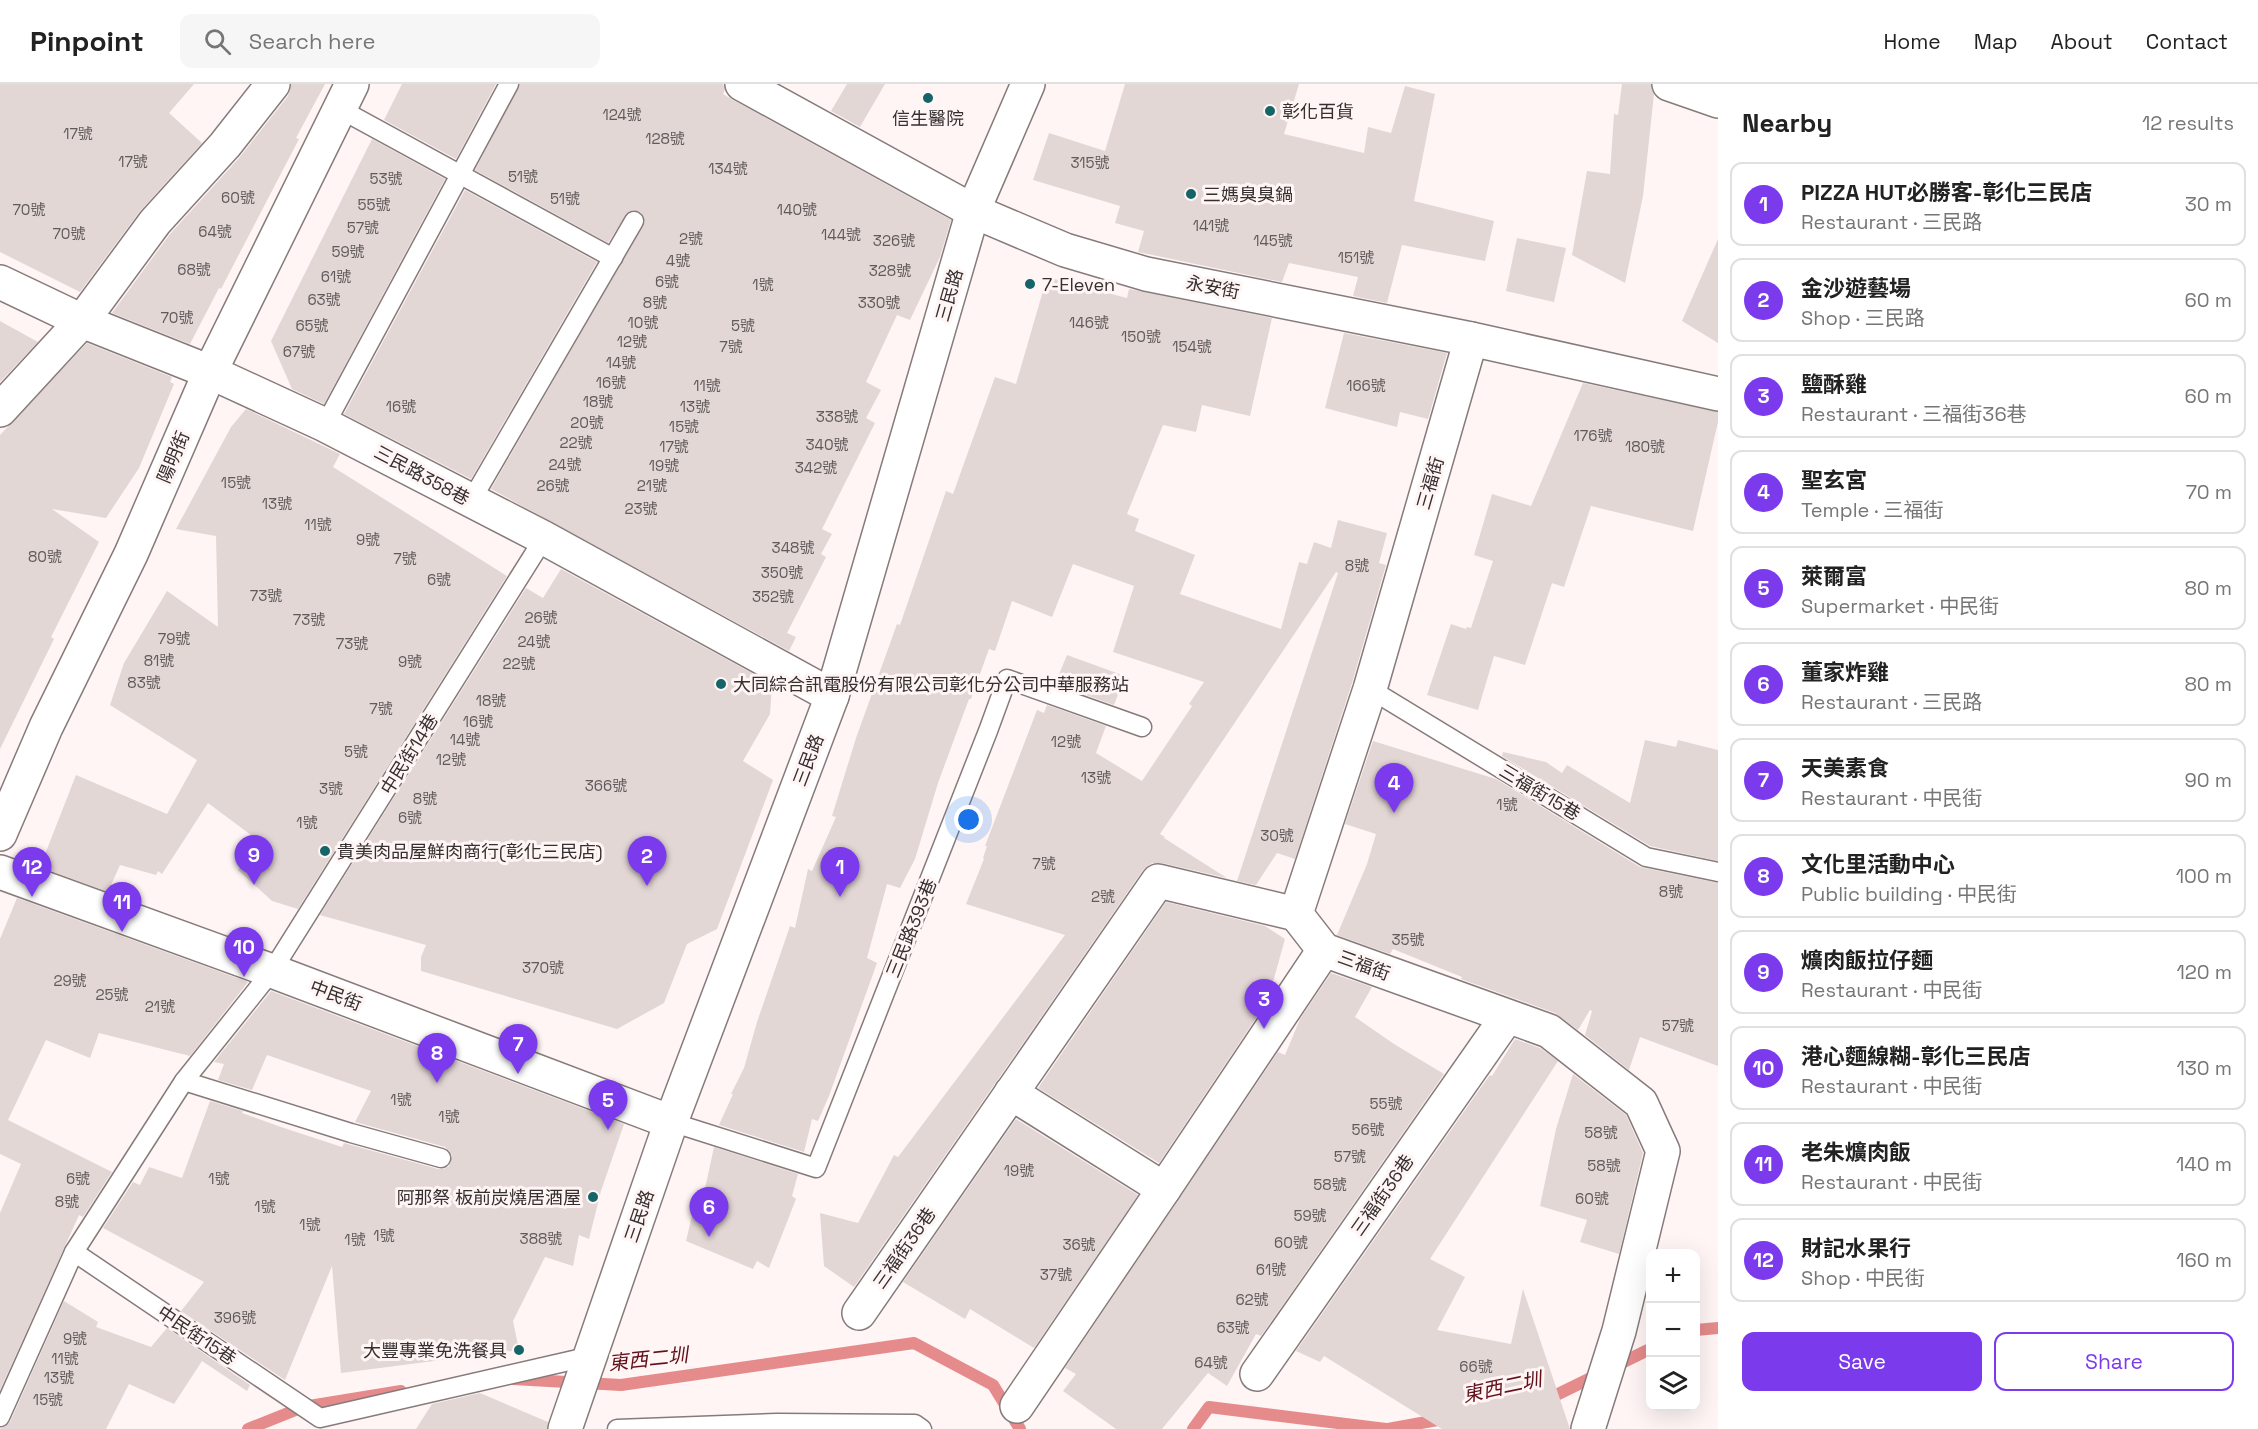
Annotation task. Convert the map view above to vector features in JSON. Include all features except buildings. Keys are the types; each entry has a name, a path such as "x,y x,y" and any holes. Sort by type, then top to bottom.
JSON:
{"street":[{"path":"0,410 82,321 155,222 225,145 273,84"},
{"name":"永安街","path":"742,84 973,211 1065,250 1146,274 1471,339 1718,394"},
{"name":"三民路","path":"565,1429 671,1122 832,696 973,211 1028,84"},
{"path":"1669,84 1718,101"},
{"name":"陽明街","path":"0,834 46,727 131,554 210,372 346,97"},
{"name":"三民路358巷","path":"0,282 82,321 210,372 325,425 544,538 832,696"},
{"name":"三福街","path":"1471,339 1370,689 1296,914 1324,950 1549,1031 1641,1102 1663,1151 1619,1331 1588,1429"},
{"name":"中民街","path":"0,872 272,971 671,1122"},
{"name":"三福街36巷","path":"859,1313 1158,880 1296,914"},
{"path":"1017,1406 1324,950"},
{"name":"三福街36巷","path":"1257,1374 1507,1017"},
{"path":"1011,1093 1164,1189"}],"lane":[{"path":"325,425 509,84"},
{"path":"346,97 460,175 613,258"},
{"path":"471,501 634,221"},
{"name":"中民街14巷","path":"272,971 544,538"},
{"name":"三民路393巷","path":"671,1122 816,1168 1007,679 1142,726"},
{"name":"三福街15巷","path":"1370,689 1646,857 1718,872"},
{"path":"0,1417 74,1252 184,1081 272,971"},
{"path":"184,1081 351,1133 441,1158"},
{"name":"中民街15巷","path":"74,1252 320,1418 591,1356"},
{"path":"618,1429 777,1423 915,1424 922,1429"}],"waterway":[{"name":"東西二圳","path":"1700,1330 1718,1328"},
{"name":"東西二圳","path":"513,1379 621,1385 914,1343 993,1385 1020,1429"},
{"name":"東西二圳","path":"1546,1400 1646,1351"},
{"name":"東西二圳","path":"248,1429 303,1407 401,1391"},
{"name":"東西二圳","path":"1193,1429 1209,1407 1386,1429"},
{"name":"東西二圳","path":"1388,1429 1443,1419"}],"place":[{"name":"信生醫院","path":"928,98"},
{"name":"彰化百貨","path":"1270,111"},
{"name":"三媽臭臭鍋","path":"1191,194"},
{"name":"7-Eleven","path":"1030,284"},
{"name":"大同綜合訊電股份有限公司彰化分公司中華服務站","path":"721,684"},
{"name":"聖玄宮","path":"1394,813"},
{"name":"貴美肉品屋鮮肉商行(彰化三民店)","path":"325,851"},
{"name":"爌肉飯拉仔麵","path":"254,885"},
{"name":"金沙遊藝場","path":"647,886"},
{"name":"財記水果行","path":"32,897"},
{"name":"PIZZA HUT必勝客-彰化三民店","path":"840,897"},
{"name":"老朱爌肉飯","path":"122,932"},
{"name":"港心麵線糊-彰化三民店","path":"244,977"},
{"name":"鹽酥雞","path":"1264,1029"},
{"name":"天美素食","path":"518,1074"},
{"name":"文化里活動中心","path":"437,1083"},
{"name":"萊爾富","path":"608,1130"},
{"name":"阿那祭 板前炭燒居酒屋","path":"593,1197"},
{"name":"董家炸雞","path":"709,1237"},
{"name":"大豐專業免洗餐具","path":"519,1350"}]}
